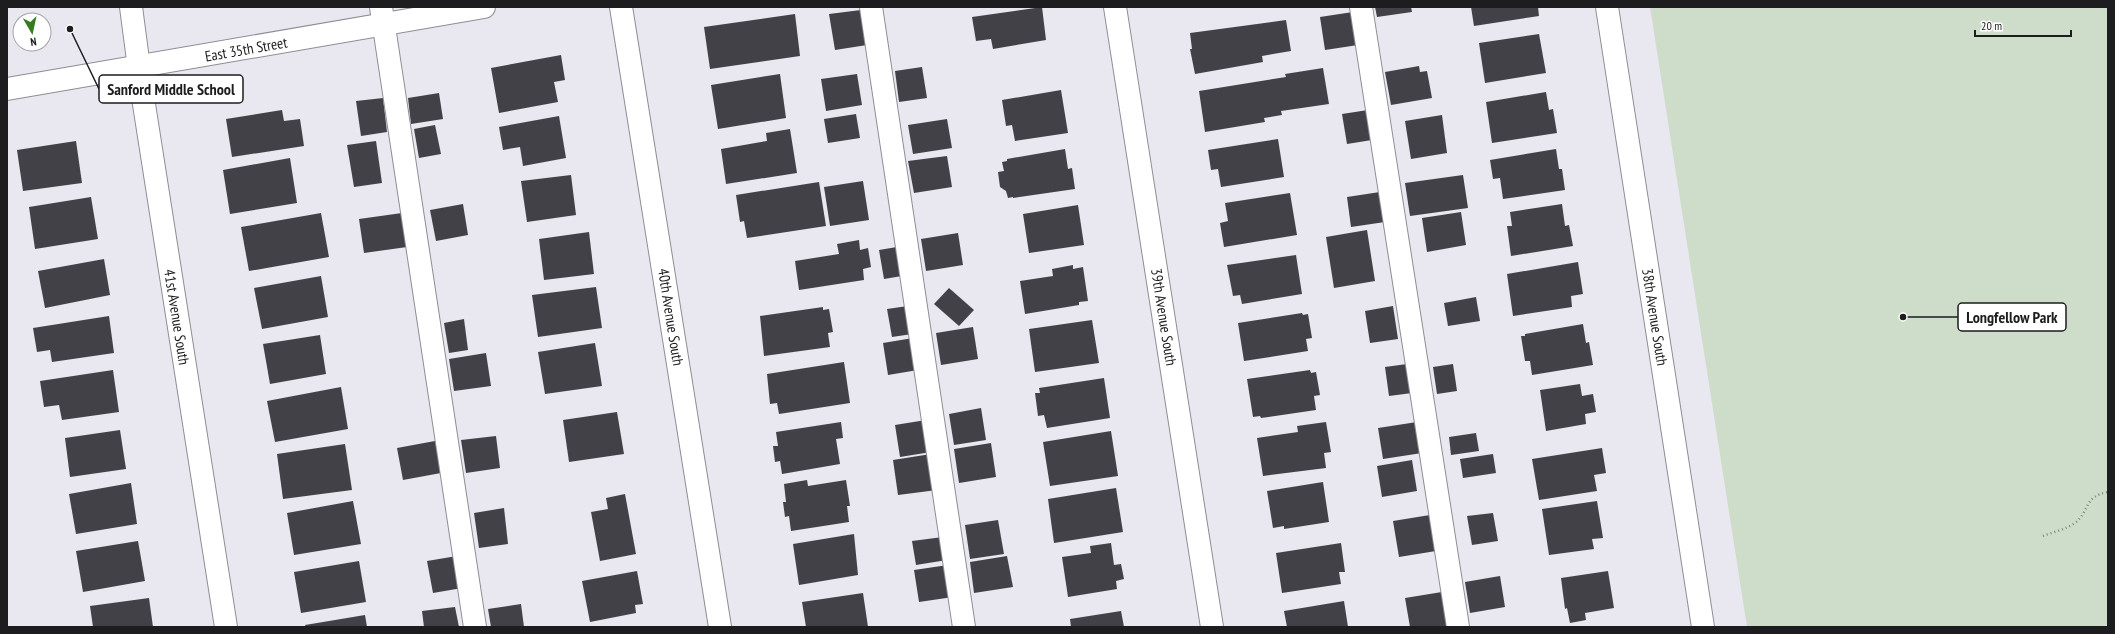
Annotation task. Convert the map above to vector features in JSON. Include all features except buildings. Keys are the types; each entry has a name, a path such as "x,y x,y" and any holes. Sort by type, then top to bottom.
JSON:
{"street":[{"name":"41st Avenue South","path":"131,7 138,67 226,627"},
{"name":"East 35th Street","path":"7,90 138,67 383,16 484,7"},
{"name":"40th Avenue South","path":"621,7 720,627"},
{"path":"871,7 964,627"},
{"name":"39th Avenue South","path":"1115,7 1212,627"},
{"path":"1361,7 1458,627"},
{"name":"38th Avenue South","path":"1607,7 1703,627"},
{"path":"383,16 475,627"}],"path":[{"path":"2043,536 2076,522 2085,511 2089,500 2101,493 2108,492"}],"green space":[{"path":"1650,7 2108,7 2108,627 1747,627"}],"place":[{"name":"Sanford Middle School","path":"70,29"},
{"name":"Longfellow Park","path":"1903,317"}]}
